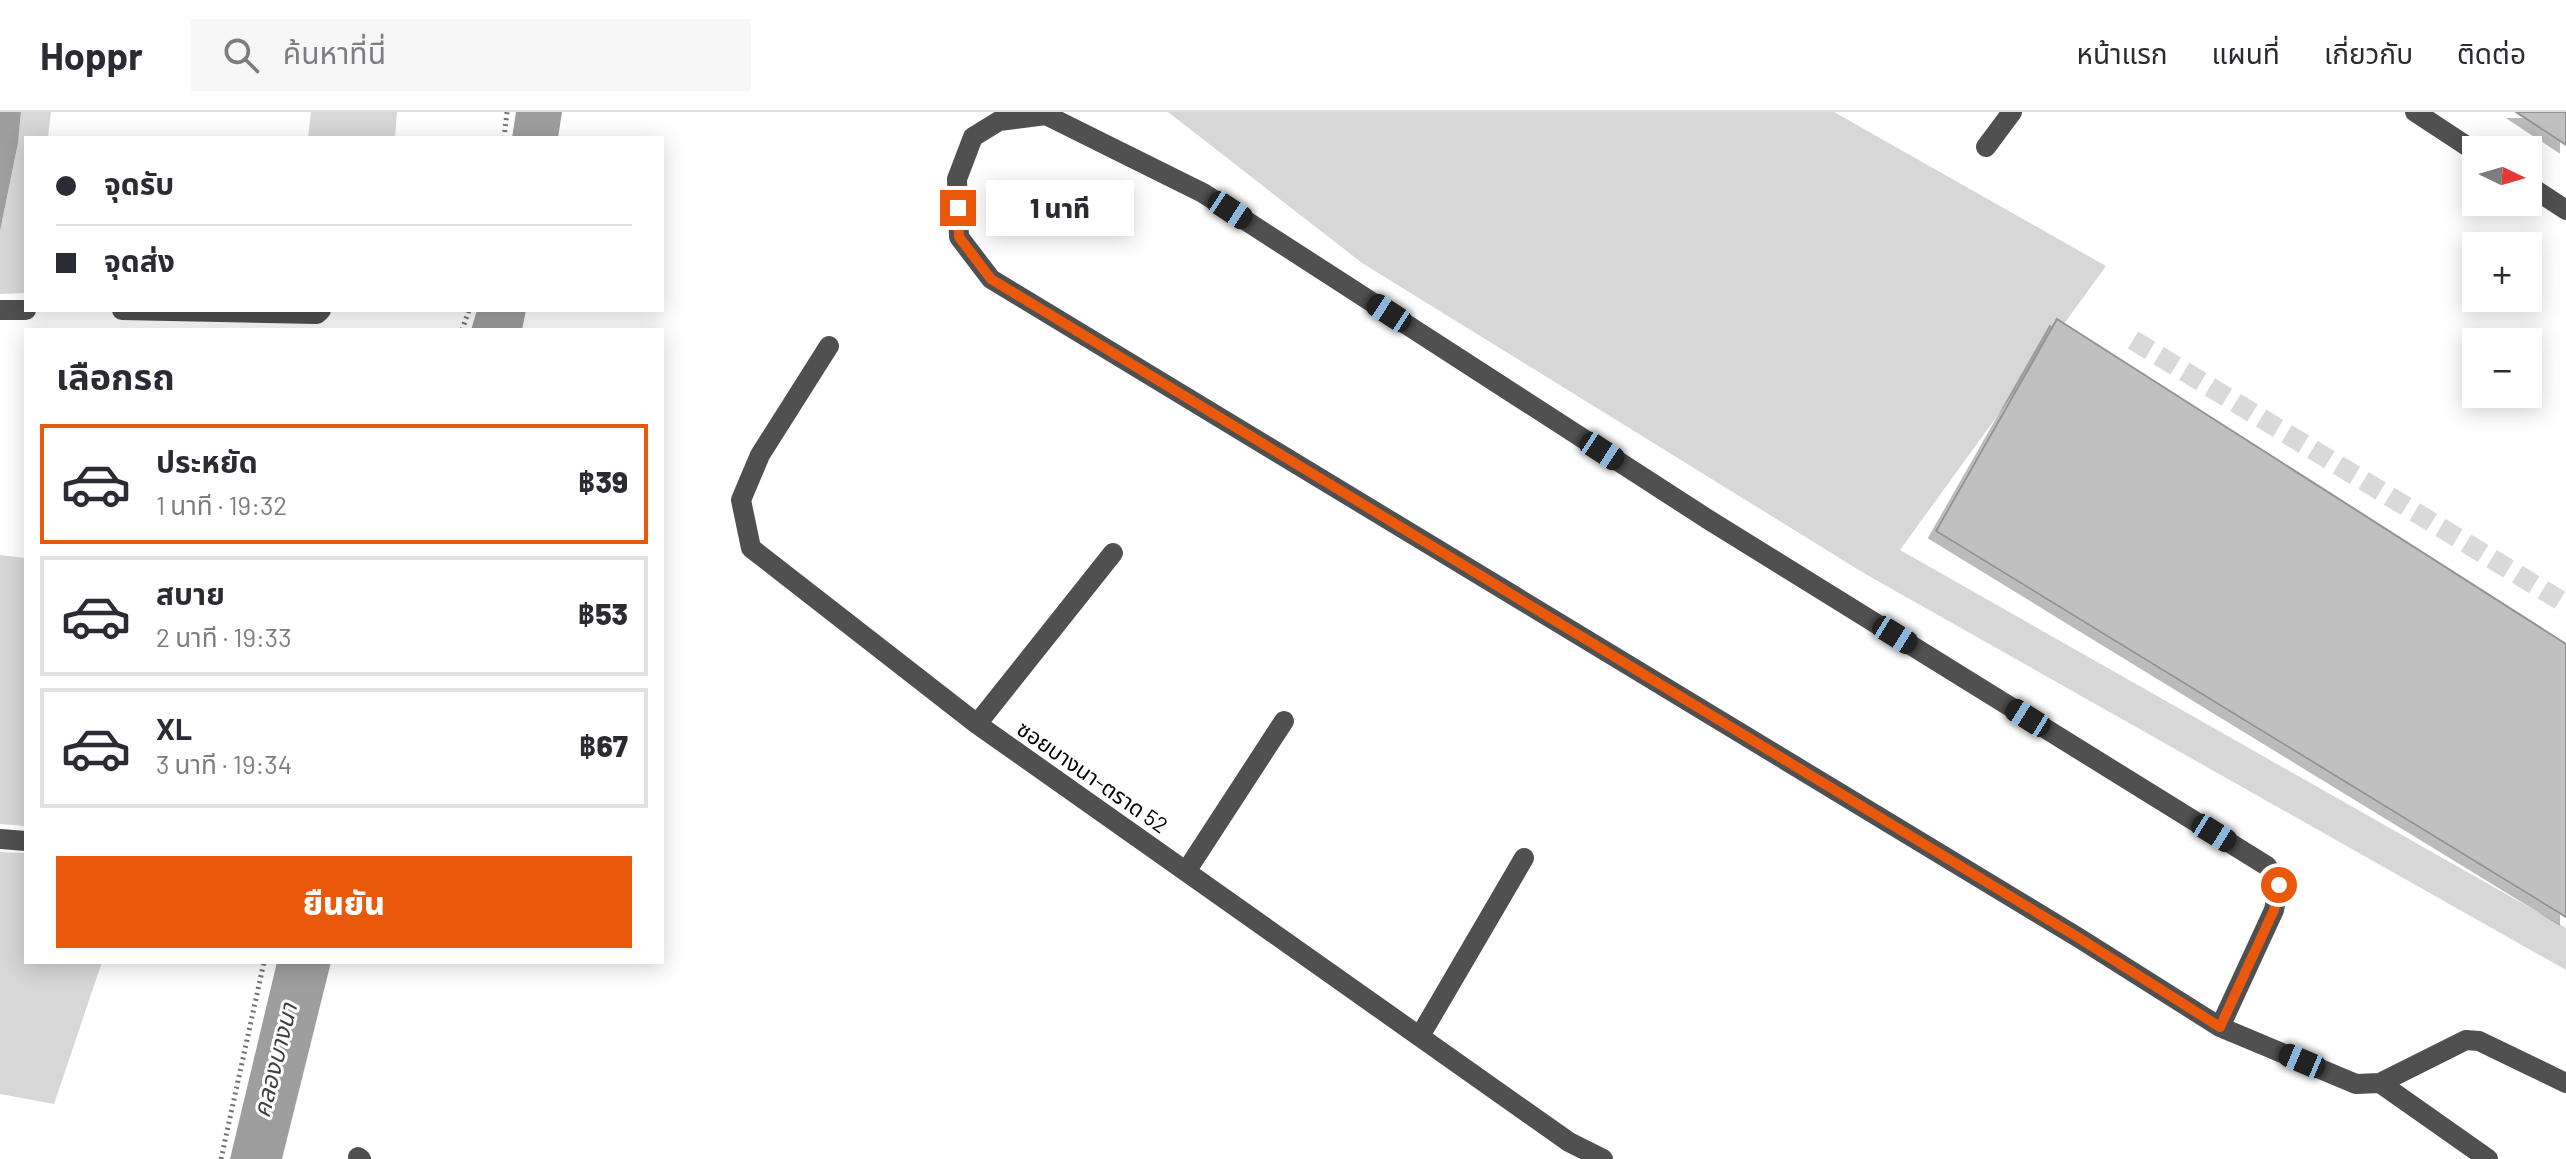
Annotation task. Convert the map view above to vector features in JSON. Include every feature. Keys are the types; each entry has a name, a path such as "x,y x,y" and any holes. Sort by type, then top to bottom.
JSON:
{"street":[{"path":"1986,147 2012,112"},
{"path":"2415,112 2462,143"},
{"path":"2220,1027 2274,910 2279,885 2267,866 1709,520 1203,193 1046,115 999,121 973,137 957,179 959,237 991,279 2038,913 2220,1027 2356,1084 2380,1083 2466,1040 2479,1041 2566,1083"},
{"path":"2542,194 2566,210"},
{"path":"0,310 24,310"},
{"path":"220,312 319,312"},
{"name":"ซอยบางนา-ตราด 52","path":"829,346 760,455 741,500 751,548 977,724 1569,1142 1603,1159"},
{"path":"977,724 1113,553"},
{"path":"1187,870 1284,721"},
{"path":"0,839 24,841"},
{"path":"1420,1036 1524,858"},
{"path":"2380,1083 2488,1159"}],"path":[{"path":"504,136 507,112"},
{"path":"221,1159 264,964"}],"shaded area":[{"path":"21,112 51,112 48,136 24,136 24,293 0,294 0,231 18,143"},
{"path":"311,112 397,112 395,136 308,136"},
{"path":"1168,112 1834,112 2106,266 1900,550 2566,928 2566,970 1867,575 1362,263"},
{"path":"0,555 24,558 24,826 0,824"},
{"path":"0,852 24,853 24,964 101,964 54,1104 0,1094"}],"water":[{"path":"0,112 21,112 18,143 0,231"},
{"path":"516,112 562,112 558,136 512,136"},
{"path":"476,312 526,312 522,328 472,328"},
{"name":"คลองบางนา","path":"277,964 331,964 282,1159 230,1159"}],"building":[{"path":"2516,112 2566,112 2566,145"},
{"path":"2057,319 2566,644 2566,917 1936,531"}],"tunnel":[{"path":"2133,340 2566,604"}],"route":[{"path":"958,208 959,237 991,279 2079,938 2220,1027 2274,910 2279,885"}]}
